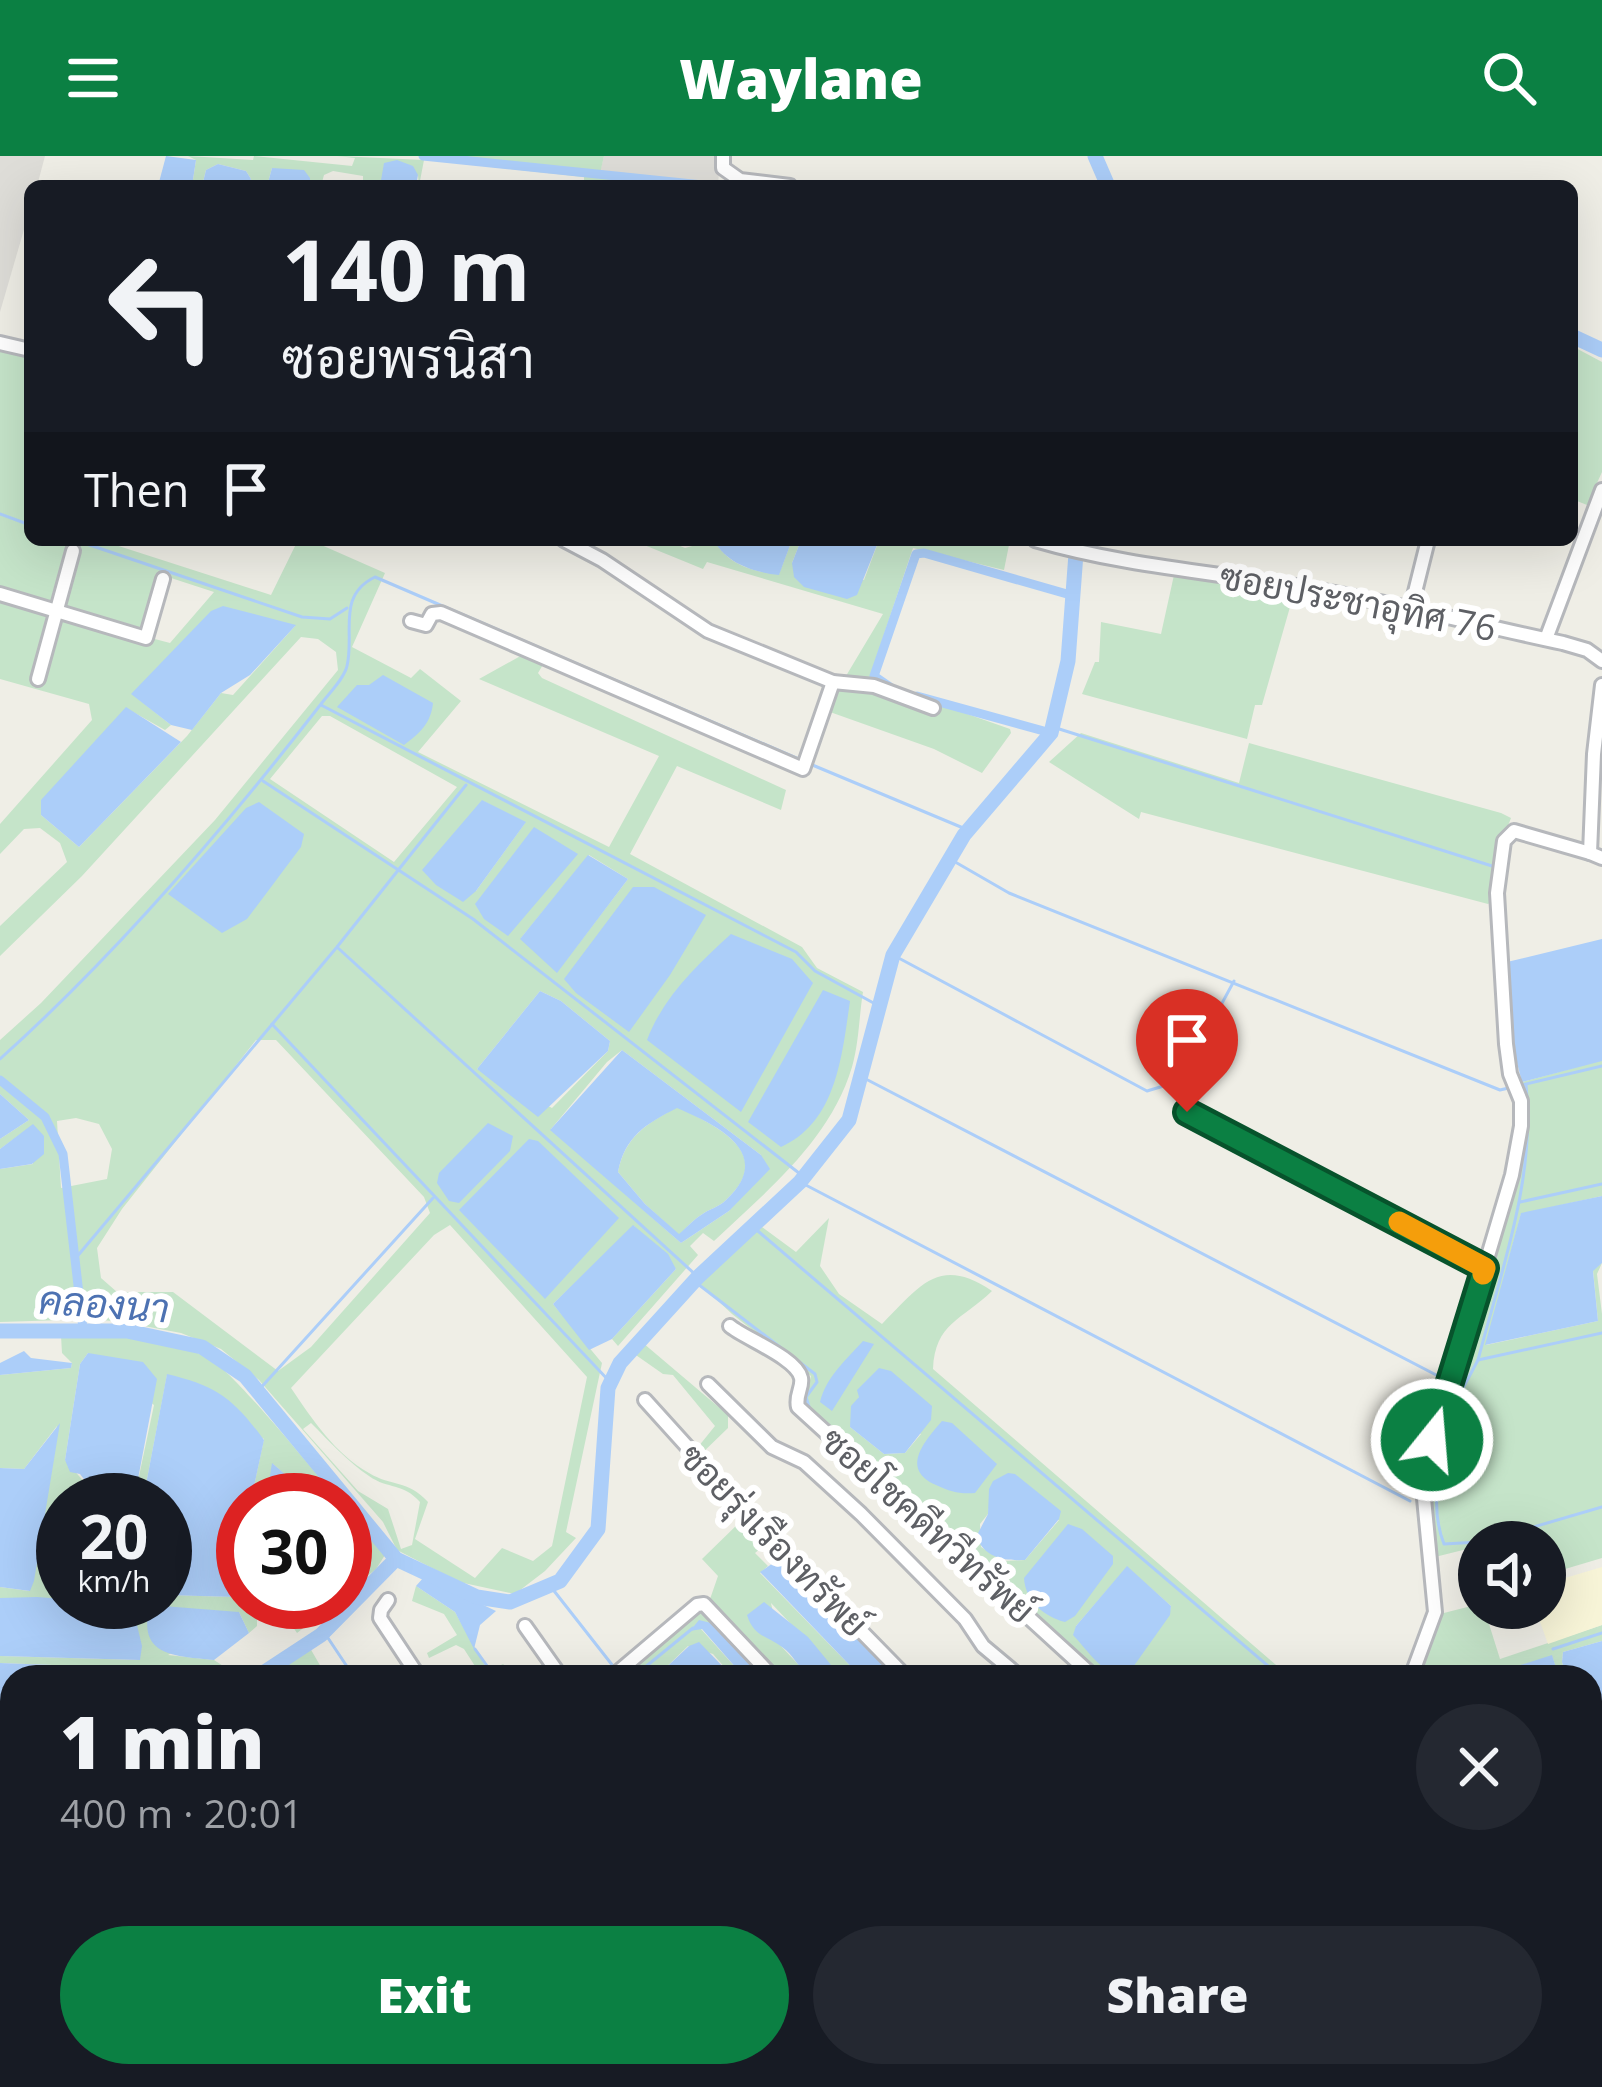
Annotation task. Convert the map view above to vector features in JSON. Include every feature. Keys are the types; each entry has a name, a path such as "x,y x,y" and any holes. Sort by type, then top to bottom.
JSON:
{"street":[{"path":"723,156 724,168 733,178 747,180"},
{"path":"1546,639 1602,490"},
{"path":"575,546 708,631 833,682 874,686 933,709"},
{"name":"ซอยประชาอุทิศ 76","path":"1058,546 1109,559 1411,608 1587,650 1602,661"},
{"path":"1411,608 1426,546"},
{"path":"38,679 73,551"},
{"path":"0,594 146,638 164,579"},
{"path":"411,621 426,626 432,614 441,613 803,769 833,682"},
{"path":"1415,1665 1435,1612 1425,1468 1512,1175 1522,1110 1510,1074 1507,1044 1497,893 1500,854 1514,831 1596,855 1595,731 1602,685"},
{"path":"1187,1112 1485,1268"},
{"name":"ซอยโชคดีทวีทรัพย์","path":"730,1326 797,1372 801,1376 795,1398 798,1407 1081,1665"},
{"path":"708,1384 772,1447 804,1462 861,1514 1005,1665"},
{"name":"ซอยรุ่งเรืองทรัพย์","path":"645,1400 767,1535 894,1665"},
{"path":"388,1600 380,1618 411,1665"},
{"path":"626,1665 704,1604 762,1665"},
{"path":"525,1626 553,1665"}],"shaded area":[{"path":"0,156 45,156 39,180 24,180 24,230 0,312"},
{"path":"604,156 716,156 720,161 718,180 600,172"}],"green space":[{"path":"188,156 253,160 254,156 352,166 355,158 337,156 424,160 420,180 418,175 363,180 363,176 333,171 323,180 310,180 272,168 269,180 251,180 246,171 218,164 206,170 204,180 193,180 196,160"},
{"path":"456,156 604,156 599,178 620,180 584,180 456,163"},
{"path":"0,349 24,355 24,546 119,546 271,595 295,546 324,546 385,573 352,647 411,678 420,669 461,701 418,752 609,847 659,756 479,679 524,654 544,663 538,673 542,678 786,790 781,810 677,766 630,854 802,947 817,968 863,992 852,1067 813,1141 714,1241 703,1233 690,1246 698,1255 618,1346 612,1339 676,1269 634,1226 553,1304 602,1363 566,1532 576,1538 515,1594 459,1582 397,1550 372,1509 372,1499 388,1509 401,1549 412,1545 420,1502 372,1474 413,1490 428,1502 415,1539 475,1578 502,1548 533,1561 552,1546 587,1377 450,1225 434,1235 291,1388 325,1435 370,1473 361,1470 339,1451 311,1423 303,1429 340,1473 259,1380 221,1349 181,1333 128,1323 95,1319 0,1322 0,1169 33,1164 33,1125 0,1149 0,1139 29,1120 0,1094 0,1040 215,820 338,670 336,652 318,639 301,637 82,876 0,956 0,926 67,862 60,843 40,828 24,829 0,854 0,824 92,720 89,704 0,679","holes":["168,577 214,592 170,643 151,638","295,626 233,695 221,693 187,736 79,847 41,815 126,708 165,730 171,725 132,694","322,716 330,716 457,787 394,862 270,779","483,801 525,823 476,891","589,855 628,879 557,972 521,938","540,991 561,1001 610,1041 608,1051 552,1108 477,1069","256,1040 276,1040 424,1197 430,1213 311,1347 278,1371 173,1292 117,1292 101,1278 97,1248 122,1209","622,1050 761,1155 729,1211 681,1243 551,1129","76,1118 99,1124 112,1149 107,1179 61,1188 57,1121","484,1186 545,1298 460,1210"]},
{"path":"1578,349 1602,362 1602,472 1587,505 1578,501"},
{"path":"647,546 719,546 741,565 779,574 790,546 799,546 792,563 864,580 877,546 1009,546 1004,570 913,548 870,676 1011,733 982,773 934,749 830,712 837,691 883,614 707,562 703,569"},
{"path":"1174,575 1294,593 1262,705 1255,705 1247,739 1082,694 1099,662 1101,622 1161,634"},
{"path":"1081,733 1239,783 1249,743 1501,813 1511,818 1494,862 1493,901 1488,904 1141,812 1139,819 1049,762"},
{"path":"1602,1060 1602,1196 1521,1214 1486,1345 1598,1321 1593,1270 1602,1263 1597,1274 1602,1314 1602,1558 1566,1569 1566,1521 1458,1521 1458,1551 1435,1557 1429,1499 1430,1471 1521,1157 1526,1123 1522,1082"},
{"path":"677,1107 724,1133 744,1156 745,1169 726,1200 679,1235 618,1172 632,1140"},
{"path":"829,1218 820,1266 839,1294 882,1324 920,1287 944,1276 974,1281 992,1291 945,1332 933,1369 1276,1665 1134,1665 1171,1606 1127,1567 1076,1626 1103,1665 1089,1665 803,1407 811,1376 697,1281 762,1227 796,1252","holes":["859,1397 921,1434 905,1453 884,1454 850,1427","990,1501 1059,1520 1025,1560 1003,1561 981,1547 980,1524"]},
{"path":"61,1336 117,1337 154,1341 207,1357 253,1400 315,1473 284,1473 273,1464 271,1473 257,1473 264,1439 167,1375 148,1473 140,1473 154,1405 88,1353 80,1364 65,1460 76,1473 49,1473 57,1426 24,1469 0,1468 0,1375 71,1368 62,1353"},
{"path":"643,1343 728,1415 728,1428 698,1457 694,1452 715,1426 673,1375 663,1374 633,1353"},
{"path":"742,1520 752,1521 768,1542 755,1553 768,1566 760,1573 849,1665 830,1665 771,1603 780,1645 799,1665 767,1665 709,1602 718,1576 702,1559"},
{"path":"372,1540 385,1555 372,1572"},
{"path":"36,1550 36,1599 0,1598 0,1587 29,1591"},
{"path":"416,1586 455,1612 485,1665 474,1665 456,1645 429,1658 427,1653 457,1635 444,1614 412,1601"},
{"path":"192,1596 216,1596 216,1626 168,1655 222,1665 0,1663 0,1656 139,1660 135,1629 192,1629"},
{"path":"699,1609 706,1609 759,1665 750,1665 711,1623 701,1629 733,1665 723,1665 713,1654 688,1646 668,1665 623,1665"},
{"path":"1458,1609 1458,1629 1491,1629 1500,1659 1602,1625 1602,1641 1563,1652 1563,1665 1555,1665 1552,1656 1522,1665 1422,1665 1440,1614"},
{"path":"310,1648 320,1665 288,1665"}],"sand":[{"path":"1602,1567 1602,1625 1548,1644 1543,1629 1566,1629 1566,1578"}],"water":[{"path":"166,156 196,160 193,180 160,180"},
{"path":"397,160 413,166 417,180 381,180 384,163"},
{"path":"218,164 246,171 251,179 204,180 206,170"},
{"path":"272,168 304,170 310,178 310,180 269,180"},
{"path":"718,546 790,546 779,575 742,566"},
{"path":"799,546 877,546 857,595 847,599 804,587 794,577 792,563"},
{"path":"223,606 296,625 250,675 221,693 192,730 171,725 131,694 211,611"},
{"path":"383,675 433,703 424,727 404,745 337,707 357,685 369,685"},
{"path":"126,707 181,742 79,847 41,815 41,800"},
{"path":"482,800 526,822 463,902 422,870"},
{"path":"259,802 304,834 301,847 247,919 222,933 168,894 246,808"},
{"path":"534,827 578,854 508,936 484,919 475,904"},
{"path":"588,855 628,879 557,973 520,939"},
{"path":"633,887 654,887 706,915 629,1032 564,979"},
{"path":"731,934 792,959 813,983 741,1112 647,1040 672,995"},
{"path":"1602,939 1602,1061 1522,1082 1511,1040 1507,962"},
{"path":"823,990 850,1001 834,1085 814,1121 781,1147 748,1122"},
{"path":"540,991 561,1001 610,1041 608,1051 538,1117 477,1069"},
{"path":"622,1050 761,1155 770,1169 729,1211 681,1243 550,1130","holes":["677,1108 736,1143 745,1169 726,1200 679,1234 618,1172 626,1149 647,1126"]},
{"path":"0,1094 29,1120 0,1139"},
{"path":"488,1123 513,1136 510,1151 459,1203 449,1201 437,1183 439,1173"},
{"path":"33,1124 44,1136 44,1154 32,1164 0,1169 0,1149"},
{"path":"529,1139 538,1141 619,1218 545,1299 459,1210"},
{"path":"1602,1196 1602,1263 1593,1271 1598,1321 1485,1345 1521,1213"},
{"path":"633,1225 668,1254 676,1269 612,1339 589,1350 553,1304"},
{"path":"863,1341 874,1344 832,1411 820,1402 823,1393"},
{"path":"24,1351 31,1358 72,1363 71,1368 0,1375 0,1363"},
{"path":"88,1353 143,1362 157,1379 139,1473 70,1472 65,1460 80,1364"},
{"path":"879,1368 891,1371 932,1406 931,1420 905,1453 884,1454 850,1427 857,1390"},
{"path":"167,1374 223,1396 264,1440 257,1473 216,1473 216,1596 192,1596 192,1473 148,1473"},
{"path":"942,1421 952,1423 997,1464 975,1493 946,1489 919,1471 919,1455"},
{"path":"60,1423 52,1473 36,1473 36,1569 30,1591 0,1587 0,1468 24,1469"},
{"path":"1008,1473 1061,1511 1025,1560 996,1557 976,1537 988,1514 993,1481"},
{"path":"1068,1524 1082,1529 1113,1556 1113,1564 1075,1616 1065,1622 1037,1606 1024,1578"},
{"path":"782,1562 883,1665 849,1665 760,1572"},
{"path":"1127,1566 1171,1606 1170,1615 1135,1665 1101,1665 1073,1635"},
{"path":"424,1577 496,1611 480,1625 474,1649 455,1612 416,1586"},
{"path":"36,1597 36,1629 138,1629 140,1660 0,1656 0,1598"},
{"path":"764,1602 808,1637 831,1665 799,1665 786,1650 757,1632 747,1615"},
{"path":"192,1608 216,1610 216,1629 247,1629 249,1633 214,1660 173,1655 154,1644 148,1629 192,1629"},
{"path":"699,1620 711,1623 750,1665 734,1665 702,1629 690,1631"},
{"path":"1602,1641 1602,1665 1563,1665 1563,1652"},
{"path":"699,1642 721,1665 669,1665"},
{"path":"1552,1655 1555,1665 1521,1665"}],"waterway":[{"path":"423,156 654,180"},
{"path":"1095,156 1105,180"},
{"path":"1578,339 1602,350"},
{"path":"0,514 24,523"},
{"path":"93,546 302,617 330,619 347,608"},
{"name":"คลองนา","path":"0,1331 127,1331 202,1347 245,1376 396,1559 477,1597 510,1602 560,1581 598,1529 608,1388 620,1363 698,1277 800,1182 849,1120 893,955 964,835 1051,733 1068,661 1077,546"},
{"path":"890,687 874,676 916,554 1074,596"},
{"path":"0,1059 168,889 336,686 347,666 351,605 355,594 375,577 801,760"},
{"path":"917,696 1051,733"},
{"path":"321,705 796,952 815,971 879,1006"},
{"path":"1053,727 1492,866"},
{"path":"810,764 968,830"},
{"path":"263,781 473,919 804,1177"},
{"name":"คลองนา","path":"75,1259 466,785"},
{"path":"950,859 1009,893 1500,1090 1513,1087"},
{"path":"338,948 698,1277"},
{"path":"893,955 1147,1091 1180,1081 1234,981"},
{"path":"272,1024 611,1383"},
{"path":"1522,1085 1602,1066"},
{"path":"860,1076 1442,1378"},
{"name":"คลองนา","path":"0,1080 45,1117 63,1154 83,1329"},
{"path":"1478,1360 1521,1189 1528,1120 1526,1085"},
{"path":"800,1182 1410,1501"},
{"path":"1520,1202 1602,1184"},
{"path":"257,1392 433,1198"},
{"path":"752,1226 1267,1665"},
{"path":"694,1281 815,1374 817,1382 806,1397 810,1410"},
{"path":"1456,1385 1463,1388 1478,1360 1602,1333"},
{"path":"1458,1543 1444,1544 1437,1505 1441,1466 1463,1388"},
{"path":"848,1445 1063,1640"},
{"path":"1554,1521 1602,1507"},
{"path":"275,1665 321,1635 396,1559"},
{"path":"551,1587 612,1665"},
{"path":"648,1665 693,1628"},
{"path":"324,1632 346,1665"},
{"path":"1553,1649 1602,1633"},
{"path":"475,1649 486,1665"},
{"path":"1083,1659 1090,1665"}],"slow traffic":[{"path":"1399,1222 1485,1268 1483,1274"}],"route":[{"path":"1187,1112 1485,1268 1432,1440"}]}
